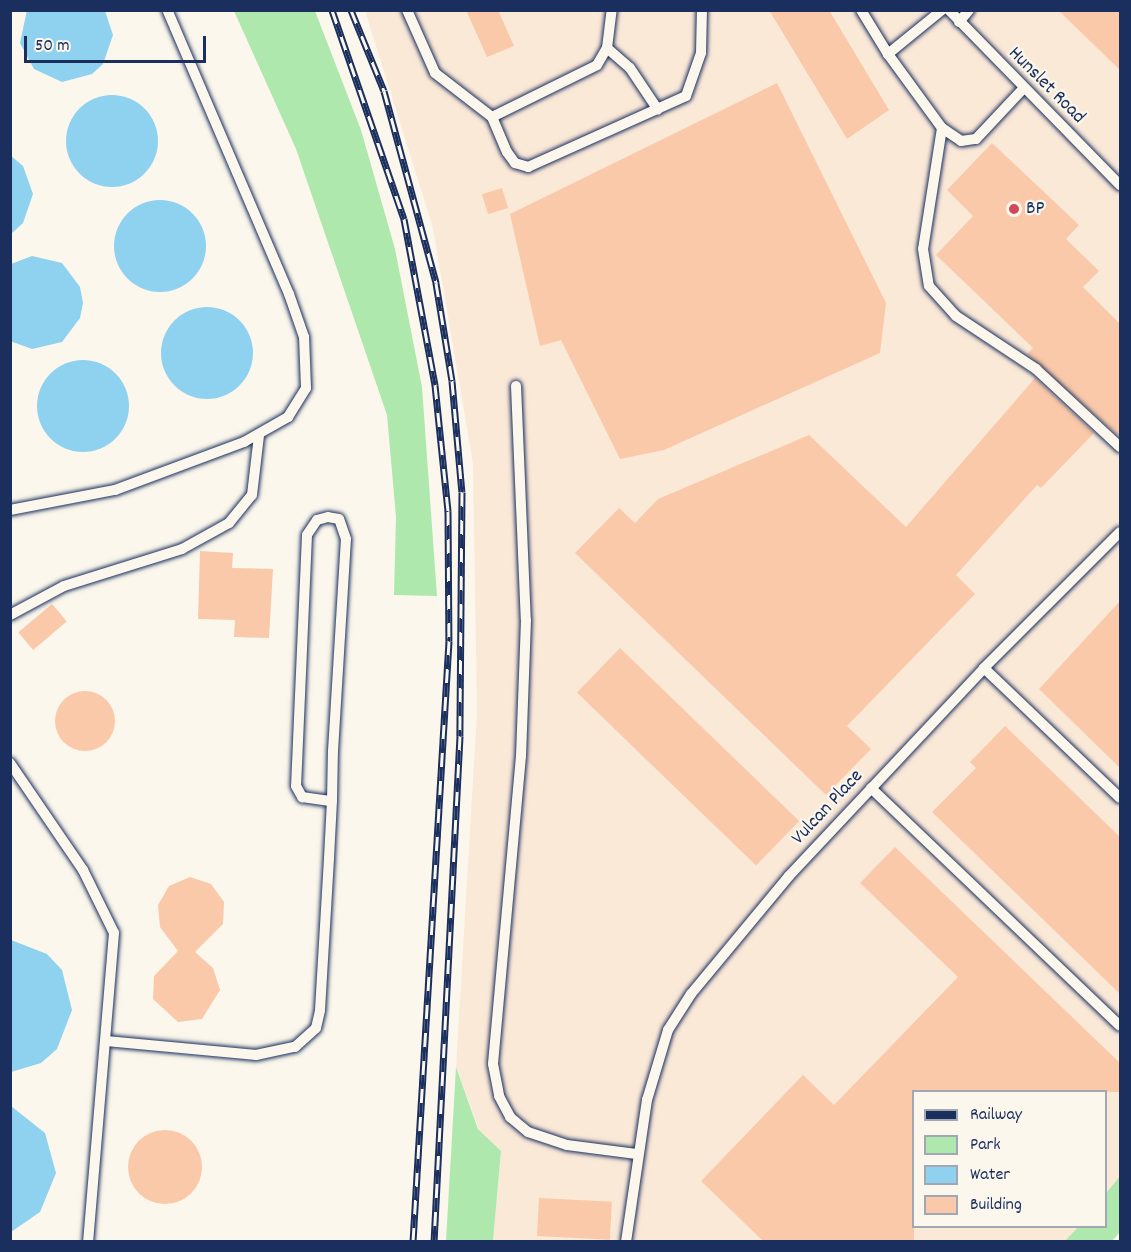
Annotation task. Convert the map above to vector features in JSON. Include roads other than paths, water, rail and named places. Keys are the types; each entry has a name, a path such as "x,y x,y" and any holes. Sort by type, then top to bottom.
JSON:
{"lane":[{"path":"10,510 115,490 259,435 300,402 308,370 304,337 167,10"},
{"path":"407,10 435,73 492,117 507,152 515,163 528,167 658,110 692,89 701,53 702,10"},
{"path":"492,117 575,80 597,65 607,48 612,10"},
{"path":"861,10 888,54 942,128 954,139 976,139 1023,89"},
{"path":"888,54 942,10"},
{"name":"Hunslet Road","path":"949,10 1023,89 1120,184"},
{"path":"959,22 969,10"},
{"path":"607,48 630,68 658,110"},
{"path":"942,128 923,249 928,286 941,304 1036,369 1120,447"},
{"path":"516,386 526,620 521,756 495,1074 510,1117 528,1132 567,1145 636,1154"},
{"path":"10,615 64,586 182,549 229,523 252,495 259,435"},
{"path":"106,1041 256,1055 278,1053 306,1040 320,1010 332,801 346,538 339,519 328,517 317,520 307,535 296,786 302,797 332,801"},
{"name":"Vulcan Place","path":"626,1242 636,1154 668,1030 768,901 984,668 1120,531"},
{"path":"984,668 1120,798"},
{"path":"10,763 109,917 114,951 88,1242"},
{"path":"871,788 1120,1026"}],"water":[{"path":"27,10 105,11 113,35 103,64 92,74 62,82 34,69 20,43"},
{"path":"103,95 121,95 138,102 151,115 158,132 158,150 151,167 138,180 121,187 103,187 86,180 73,167 66,150 66,132 73,115 86,102"},
{"path":"10,155 23,166 33,194 23,223 11,234"},
{"path":"151,200 169,200 186,207 199,220 206,237 206,255 199,272 186,285 169,292 151,292 134,285 121,272 114,255 114,237 121,220 134,207"},
{"path":"32,256 62,263 80,287 83,303 80,318 62,342 32,349 10,341 11,264"},
{"path":"198,307 216,307 233,314 246,327 253,344 253,362 246,379 233,392 216,399 198,399 181,392 168,379 161,362 161,344 168,327 181,314"},
{"path":"83,360 101,363 116,373 126,388 129,406 126,424 116,439 101,449 83,452 65,449 50,439 40,424 37,406 40,388 50,373 65,363"},
{"path":"11,940 47,954 62,970 72,1010 57,1049 41,1063 11,1072"},
{"path":"11,1106 45,1133 56,1173 40,1212 11,1232"}],"railway":[{"path":"332,10 404,219 435,385 448,511 449,641 413,1242"},
{"path":"351,10 384,91 436,283 452,381 462,492 460,736 434,1242"}],"place":[{"name":"BP","path":"1014,209"}]}
